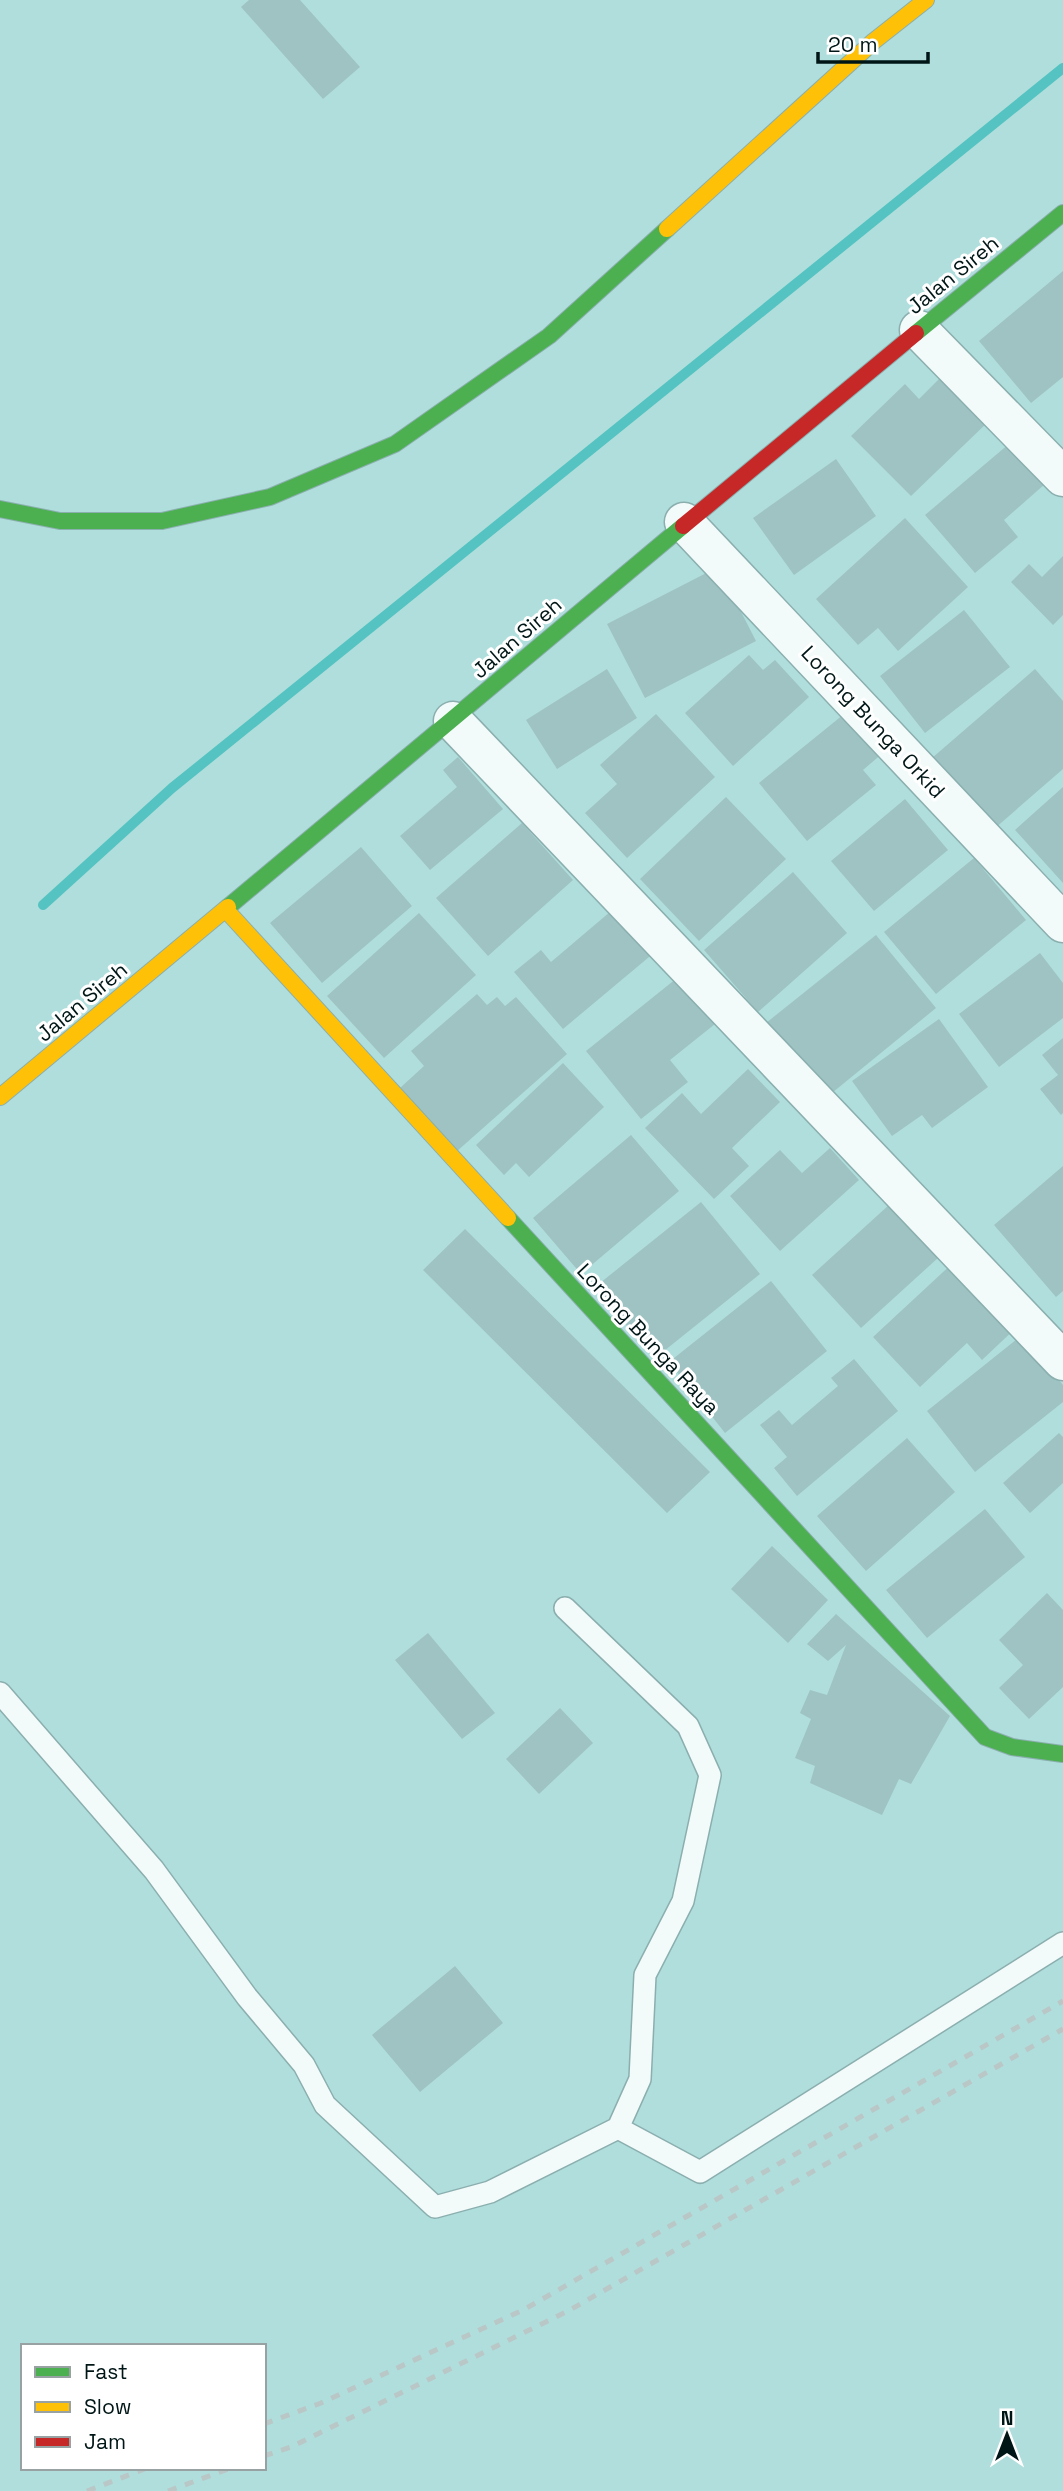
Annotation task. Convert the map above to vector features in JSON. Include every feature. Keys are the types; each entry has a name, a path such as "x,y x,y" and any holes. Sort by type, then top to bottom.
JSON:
{"street":[{"path":"0,509 60,521 162,521 271,497 395,444 549,336 874,41 926,0"},
{"name":"Jalan Sireh","path":"0,1097 453,721 684,522 1063,213"},
{"path":"919,330 1063,477"},
{"name":"Lorong Bunga Orkid","path":"684,522 1063,923"},
{"path":"453,721 1063,1361"},
{"name":"Lorong Bunga Raya","path":"226,910 985,1737 1012,1747 1063,1754"}],"lane":[{"path":"0,1693 154,1870 247,1997 304,2065 325,2105 435,2207 491,2192 618,2128 640,2079 645,1975 683,1901 710,1775 688,1726 565,1608"},
{"path":"618,2128 700,2172 1063,1943"}],"building":[{"path":"249,0 300,0 360,67 323,99 241,7"},
{"path":"1063,271 1063,377 1031,403 979,341"},
{"path":"945,373 990,420 911,496 851,436 905,384 919,399"},
{"path":"1010,443 1045,484 1004,520 1018,537 975,573 925,515"},
{"path":"836,459 876,516 794,575 753,518"},
{"path":"905,518 968,587 898,651 878,628 858,645 816,599"},
{"path":"1063,556 1063,615 1053,625 1011,582 1029,564 1042,577"},
{"path":"718,567 756,641 645,698 607,624"},
{"path":"964,610 1010,667 925,733 880,676"},
{"path":"749,655 763,670 775,660 809,697 733,766 685,713"},
{"path":"607,669 637,718 557,769 526,720"},
{"path":"1035,669 1063,701 1063,769 994,829 932,758"},
{"path":"849,710 884,752 863,770 876,785 807,841 759,783"},
{"path":"656,714 715,777 627,858 585,813 617,784 600,765"},
{"path":"458,757 503,809 430,870 400,836 457,787 443,770"},
{"path":"1063,787 1063,883 1015,830"},
{"path":"726,797 786,859 699,941 640,879"},
{"path":"905,799 948,850 874,911 831,861"},
{"path":"522,823 573,880 488,956 436,898"},
{"path":"361,847 412,906 322,983 270,923"},
{"path":"974,858 1026,920 936,994 884,932"},
{"path":"793,872 847,933 758,1012 704,950"},
{"path":"617,906 655,952 563,1029 514,972 541,950 551,962"},
{"path":"419,913 476,975 384,1058 327,996"},
{"path":"876,935 936,1008 827,1097 766,1023"},
{"path":"1040,953 1063,983 1063,1018 999,1067 959,1014"},
{"path":"677,978 715,1024 670,1060 688,1082 641,1119 586,1051"},
{"path":"477,994 487,1005 497,997 505,1006 516,997 567,1054 456,1152 400,1088 424,1066 411,1051"},
{"path":"939,1019 988,1087 932,1128 922,1115 892,1136 852,1081"},
{"path":"1063,1038 1061,1115 1040,1089 1058,1075 1042,1055"},
{"path":"563,1063 604,1107 529,1177 516,1163 504,1175 476,1145"},
{"path":"748,1069 780,1102 732,1148 749,1166 714,1199 645,1128 682,1093 701,1114"},
{"path":"631,1135 679,1191 581,1274 533,1218"},
{"path":"830,1148 859,1180 780,1251 730,1196 780,1150 802,1173"},
{"path":"1063,1166 1063,1291 1056,1297 994,1225"},
{"path":"701,1202 760,1274 654,1359 595,1287"},
{"path":"890,1204 939,1257 861,1328 812,1275"},
{"path":"465,1229 710,1472 667,1513 423,1270"},
{"path":"956,1260 1018,1326 982,1360 967,1343 920,1387 873,1337"},
{"path":"771,1281 827,1351 725,1433 669,1362"},
{"path":"1022,1335 1063,1385 1063,1402 975,1472 927,1411"},
{"path":"854,1359 898,1411 797,1496 774,1468 787,1457 760,1425 779,1410 792,1425 838,1386 831,1378"},
{"path":"1059,1433 1063,1437 1063,1483 1030,1513 1003,1483"},
{"path":"907,1438 955,1492 866,1571 817,1516"},
{"path":"985,1509 1025,1557 927,1638 886,1590"},
{"path":"772,1546 828,1600 788,1643 731,1589"},
{"path":"1047,1593 1063,1610 1063,1687 1029,1719 999,1688 1023,1665 999,1640"},
{"path":"836,1614 950,1716 911,1784 899,1779 882,1815 810,1783 815,1766 795,1758 811,1719 800,1713 810,1690 827,1695 846,1645 828,1661 807,1644"},
{"path":"428,1633 495,1713 462,1739 395,1660"},
{"path":"560,1708 593,1743 539,1794 506,1759"},
{"path":"455,1966 503,2023 420,2092 372,2035"}],"waterway":[{"path":"43,905 172,788 1063,68"}],"railway":[{"path":"266,2423 321,2403 525,2309 1063,2001"},
{"path":"266,2455 291,2447 568,2311 1063,2029"},
{"path":"87,2491 142,2470"},
{"path":"168,2491 226,2470"}],"traffic: fast":[{"path":"916,333 1063,213"},
{"path":"0,509 60,521 162,521 270,497 395,444 549,336 667,229"},
{"path":"228,907 683,526"},
{"path":"508,1218 985,1737 1012,1747 1063,1754"}],"traffic: slow":[{"path":"667,229 874,41 926,0"},
{"path":"0,1097 228,907"},
{"path":"226,910 508,1218"}],"traffic: jam":[{"path":"683,526 916,333"}]}
